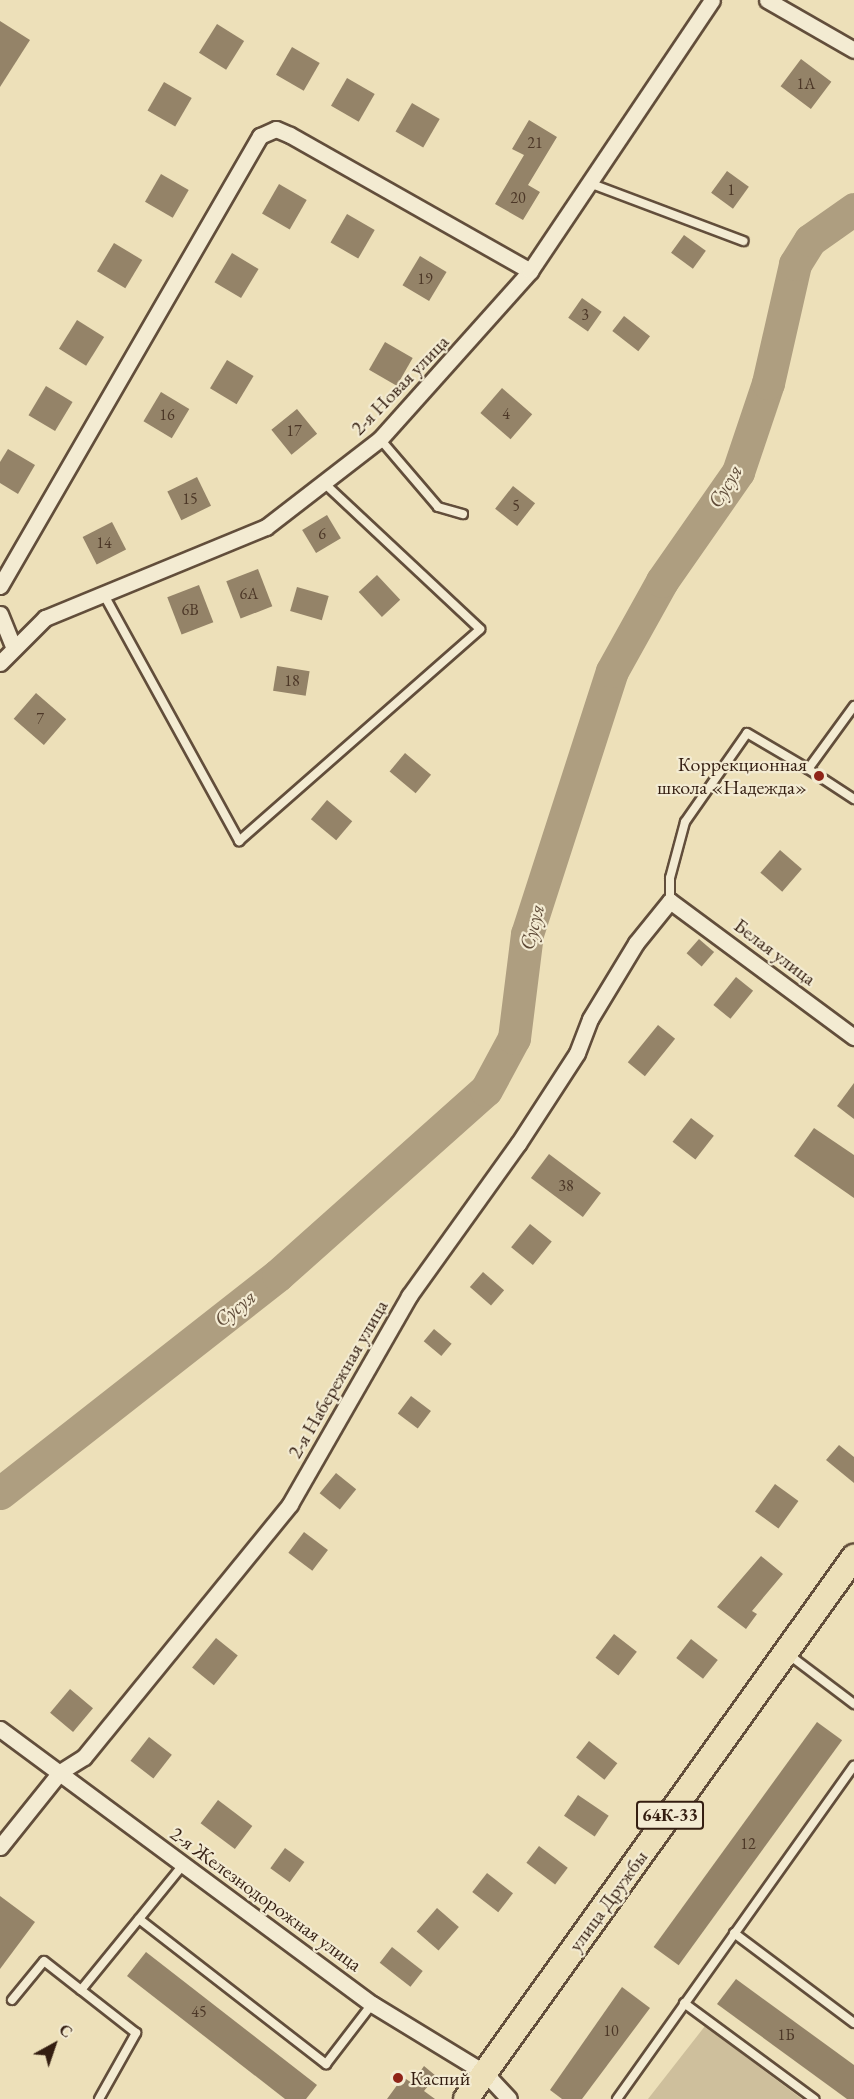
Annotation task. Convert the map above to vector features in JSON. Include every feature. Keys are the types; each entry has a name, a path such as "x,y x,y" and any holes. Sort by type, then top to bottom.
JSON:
{"main road":[{"name":"улица Дружбы","path":"466,2099 854,1557"}],"street":[{"name":"2-я Новая улица","path":"0,663 45,618 266,527 325,484 380,439 530,271 712,0"},
{"path":"767,0 854,50"},
{"path":"0,586 260,136 276,129 290,135 530,271"},
{"path":"2,622 14,648"},
{"name":"Белая улица","path":"670,901 854,1037"},
{"name":"2-я Набережная улица","path":"0,1847 60,1772 84,1757 291,1504 409,1296 518,1144 577,1053 590,1019 636,943 670,901"},
{"name":"2-я Железнодорожная улица","path":"0,1729 372,2004 485,2073 509,2099"}],"lane":[{"path":"588,183 743,241"},
{"path":"380,439 438,507 463,514"},
{"path":"104,594 239,841 480,629 325,484"},
{"path":"808,769 854,707"},
{"path":"670,901 670,878 685,822 747,733 854,799"},
{"path":"786,1653 854,1704"},
{"path":"622,2097 684,2003 854,1766"},
{"path":"81,1990 183,1865"},
{"path":"139,1919 326,2064 372,2004"},
{"path":"735,1933 854,2023"},
{"path":"12,2000 44,1961 136,2033 99,2099"},
{"path":"684,2003 814,2099"}],"shaded area":[{"path":"705,2026 802,2099 648,2099"}],"building":[{"path":"0,21 30,40 0,87"},
{"path":"217,24 244,41 226,70 199,53"},
{"path":"292,47 320,63 304,91 276,75"},
{"path":"801,59 831,82 811,109 781,86"},
{"path":"347,78 375,94 359,122 331,106"},
{"path":"164,82 192,98 175,127 148,111"},
{"path":"412,103 440,119 423,148 396,132"},
{"path":"529,120 557,137 528,185 540,192 523,220 495,204 524,155 512,149"},
{"path":"727,171 749,187 733,209 711,193"},
{"path":"161,174 189,190 173,218 145,202"},
{"path":"279,184 307,200 290,229 262,213"},
{"path":"347,214 375,230 358,259 330,243"},
{"path":"684,235 706,251 693,269 671,253"},
{"path":"114,243 142,260 125,288 97,271"},
{"path":"232,253 259,269 241,298 214,282"},
{"path":"420,256 447,272 429,301 402,285"},
{"path":"582,298 602,312 588,331 568,318"},
{"path":"624,316 650,336 638,351 612,331"},
{"path":"77,320 104,337 86,366 59,349"},
{"path":"385,342 413,358 397,386 369,370"},
{"path":"227,360 254,376 237,404 210,388"},
{"path":"46,386 73,402 55,431 28,415"},
{"path":"502,388 532,414 511,439 480,413"},
{"path":"161,392 189,409 172,438 143,421"},
{"path":"297,409 317,434 291,455 271,430"},
{"path":"8,449 35,465 18,494 0,483 0,462"},
{"path":"197,477 211,506 181,520 167,491"},
{"path":"513,486 535,503 517,526 495,509"},
{"path":"327,515 341,538 316,553 302,530"},
{"path":"112,522 126,550 97,565 83,537"},
{"path":"258,569 272,606 241,619 226,581"},
{"path":"377,575 400,600 382,617 359,592"},
{"path":"199,585 213,622 182,635 167,597"},
{"path":"297,587 329,596 322,620 290,611"},
{"path":"277,666 310,671 306,696 273,691"},
{"path":"36,693 66,719 44,745 14,719"},
{"path":"405,753 431,775 416,793 390,771"},
{"path":"327,800 352,821 336,840 311,819"},
{"path":"780,850 802,869 782,892 760,873"},
{"path":"699,939 714,952 702,966 687,953"},
{"path":"736,977 753,991 730,1019 713,1005"},
{"path":"658,1025 675,1039 645,1076 628,1062"},
{"path":"854,1083 854,1119 837,1106"},
{"path":"691,1118 714,1136 695,1159 673,1142"},
{"path":"814,1128 854,1155 854,1198 794,1156"},
{"path":"549,1154 601,1193 583,1217 531,1178"},
{"path":"530,1224 552,1242 533,1265 511,1247"},
{"path":"483,1272 504,1290 491,1305 470,1287"},
{"path":"434,1329 452,1344 441,1356 424,1341"},
{"path":"411,1396 431,1411 418,1429 398,1414"},
{"path":"839,1445 854,1457 854,1483 826,1460"},
{"path":"336,1473 356,1489 340,1510 320,1493"},
{"path":"775,1484 798,1501 778,1529 755,1512"},
{"path":"304,1532 328,1550 312,1571 288,1553"},
{"path":"761,1556 783,1574 752,1611 757,1614 746,1629 717,1607"},
{"path":"614,1634 637,1652 618,1675 596,1658"},
{"path":"216,1638 238,1656 214,1685 192,1668"},
{"path":"691,1639 718,1660 703,1679 676,1658"},
{"path":"70,1689 93,1708 73,1732 50,1713"},
{"path":"817,1722 842,1740 679,1965 654,1947"},
{"path":"149,1737 172,1755 153,1778 131,1761"},
{"path":"589,1741 617,1763 604,1780 576,1758"},
{"path":"578,1795 609,1816 595,1836 564,1816"},
{"path":"218,1800 252,1826 235,1849 201,1823"},
{"path":"539,1846 568,1868 555,1884 526,1863"},
{"path":"285,1848 304,1862 290,1882 270,1868"},
{"path":"487,1873 513,1893 498,1912 472,1892"},
{"path":"0,1896 35,1922 0,1969"},
{"path":"437,1908 459,1927 439,1950 417,1931"},
{"path":"392,1947 423,1971 410,1987 380,1963"},
{"path":"146,1952 317,2085 306,2099 285,2099 127,1976"},
{"path":"736,1979 854,2065 854,2099 847,2099 717,2004"},
{"path":"622,1987 650,2008 582,2099 562,2099 550,2090"},
{"path":"424,2066 436,2076 424,2091 435,2099 387,2099 403,2077 412,2083"}],"waterway":[{"name":"Сусуя","path":"0,1493 278,1275 486,1090 514,1038 527,934 612,671 662,581 738,472 768,383 795,264 810,240 854,209"}],"place":[{"name":"Коррекционная школа «Надежда»","path":"819,776"},
{"name":"Каспий","path":"398,2078"}]}
